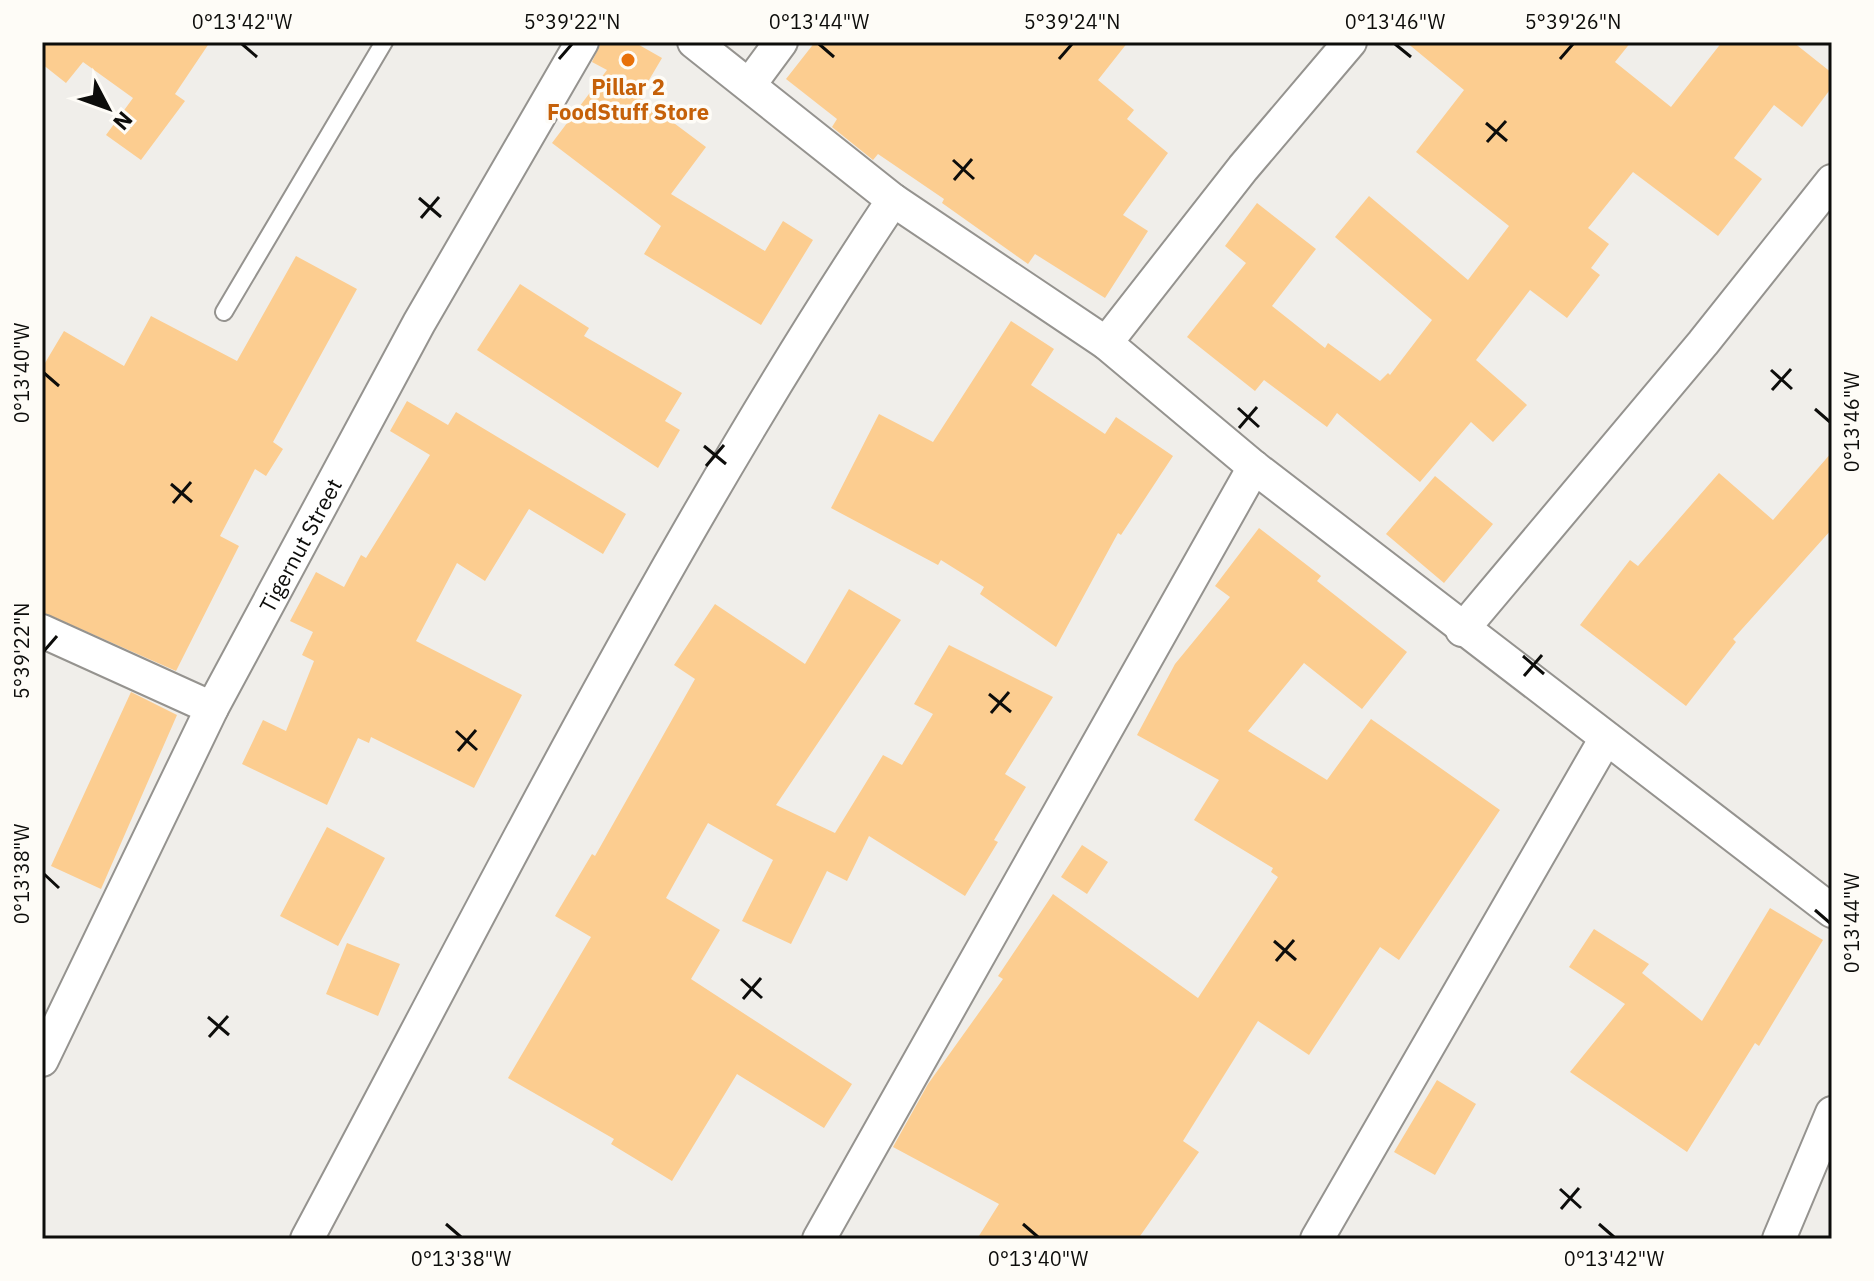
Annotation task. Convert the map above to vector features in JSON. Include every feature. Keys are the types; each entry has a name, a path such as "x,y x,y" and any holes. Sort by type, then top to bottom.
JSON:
{"street":[{"name":"Tigernut Street","path":"42,1060 212,708 419,323 582,42"},
{"path":"694,42 893,200 1106,343 1254,467 1462,630 1832,911"},
{"path":"750,84 781,42"},
{"path":"1106,343 1243,168 1350,42"},
{"path":"1462,630 1703,343 1832,181"},
{"path":"307,1239 621,651 812,321 893,200"},
{"path":"819,1239 1254,467"},
{"path":"42,631 212,708"},
{"path":"1317,1239 1606,738"},
{"path":"1779,1239 1832,1113"}],"lane":[{"path":"224,312 384,42"}],"building":[{"path":"42,42 210,42 175,94 185,101 141,160 106,135 133,98 83,62 66,83 42,64"},
{"path":"601,42 634,42 662,58 639,97 706,147 671,194 765,251 783,221 813,240 761,325 644,254 661,226 552,143 607,70 592,62"},
{"path":"815,42 1128,42 1098,80 1134,110 1127,119 1168,153 1123,215 1148,231 1105,298 1035,254 1028,264 942,203 944,199 878,154 873,160 832,127 837,119 786,79"},
{"path":"1406,42 1631,42 1615,62 1671,107 1722,42 1793,42 1832,73 1832,87 1802,127 1774,105 1734,158 1762,179 1718,236 1633,172 1588,228 1609,244 1591,268 1600,275 1567,318 1530,290 1476,360 1527,405 1493,442 1471,422 1420,482 1337,413 1327,427 1264,380 1255,391 1187,337 1246,263 1225,246 1257,203 1316,249 1272,306 1325,348 1328,343 1380,381 1388,373 1390,375 1432,320 1335,237 1369,196 1468,280 1509,226 1416,152 1464,90"},
{"path":"296,256 357,289 273,442 283,449 266,476 255,469 220,536 239,546 176,671 42,612 42,368 64,331 124,366 151,316 237,361"},
{"path":"520,284 589,328 584,336 682,393 665,421 680,430 658,468 477,350"},
{"path":"1011,321 1054,349 1031,385 1105,434 1116,417 1173,456 1121,535 1118,533 1056,647 980,594 984,587 941,560 938,565 831,508 879,414 933,442"},
{"path":"407,401 448,425 456,412 626,514 603,554 529,509 485,581 457,563 416,641 522,695 474,788 371,737 369,743 358,738 327,805 242,764 263,720 286,731 314,661 302,655 313,632 290,621 316,572 344,587 361,555 366,558 430,455 390,431"},
{"path":"1832,452 1832,529 1733,639 1736,642 1686,706 1580,625 1630,560 1638,566 1719,473 1773,520"},
{"path":"1435,476 1493,524 1444,583 1386,534"},
{"path":"1259,528 1321,576 1317,581 1407,652 1362,709 1304,663 1248,731 1327,780 1371,719 1500,810 1399,960 1380,947 1309,1055 1258,1021 1183,1141 1199,1152 1138,1239 977,1239 999,1204 893,1147 928,1084 1003,979 998,976 1053,894 1198,998 1278,877 1271,872 1273,868 1194,820 1219,780 1137,735 1175,664 1230,597 1215,586"},
{"path":"849,589 901,620 776,805 835,833 883,755 902,765 933,714 914,704 949,645 1053,697 1005,774 1026,787 994,840 998,842 965,896 869,836 847,881 827,871 791,944 742,921 773,860 708,823 666,898 720,930 691,979 852,1084 824,1128 737,1074 672,1181 611,1144 614,1139 508,1078 591,937 555,916 592,854 595,856 695,679 674,665 715,604 805,664"},
{"path":"131,692 177,715 101,889 51,866"},
{"path":"327,827 385,858 338,946 280,916"},
{"path":"1082,845 1108,862 1087,894 1061,877"},
{"path":"1770,908 1823,940 1759,1046 1755,1043 1687,1152 1570,1072 1625,1004 1569,967 1594,929 1649,964 1642,973 1702,1021"},
{"path":"347,943 400,964 378,1016 326,994"},
{"path":"1437,1080 1476,1104 1435,1175 1394,1152"}],"place":[{"name":"Pillar 2 FoodStuff Store","path":"628,60"}]}
